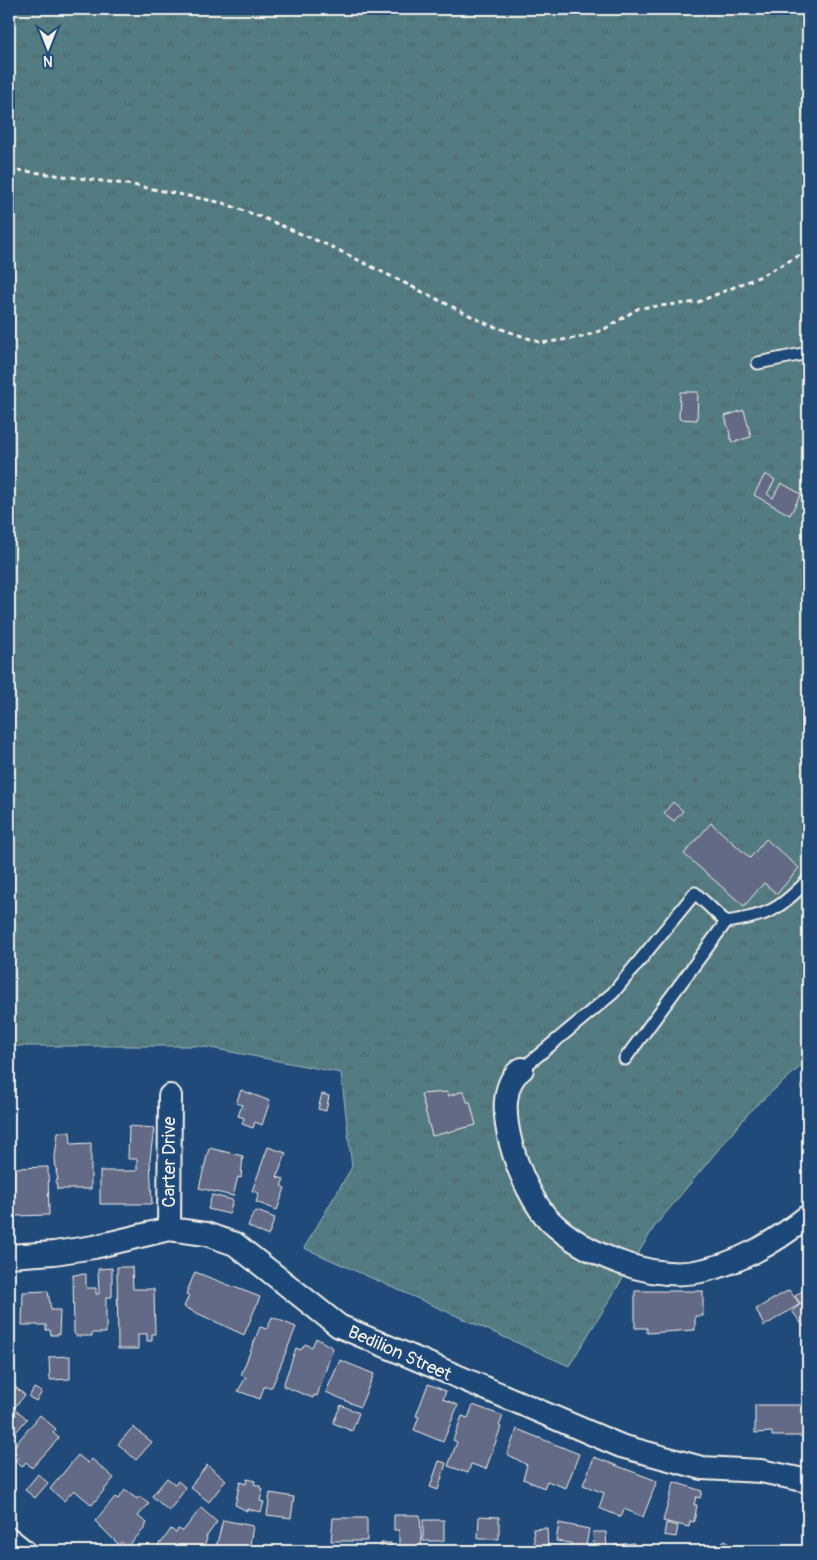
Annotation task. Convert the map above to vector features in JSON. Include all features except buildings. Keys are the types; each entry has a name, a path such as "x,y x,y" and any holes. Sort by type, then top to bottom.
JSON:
{"street":[{"path":"522,1069 510,1080 506,1109 511,1148 524,1183 548,1219 583,1245 629,1266 668,1274 704,1271 737,1260 780,1238 808,1216"},
{"name":"Carter Drive","path":"169,1229 170,1096"},
{"name":"Bedilion Street","path":"9,1256 54,1253 94,1247 169,1229 206,1234 234,1244 339,1326 621,1446 702,1468 761,1471 808,1481"},
{"path":"9,1539 24,1551"}],"lane":[{"path":"758,363 808,353"},
{"path":"625,1059 726,922 757,918 787,902 808,880"},
{"path":"522,1069 613,993 695,893 726,922"}],"path":[{"path":"9,169 133,185 222,204 266,219 332,246 487,324 542,343 582,337 603,330 638,308 698,302 761,276 808,252"}],"green space":[{"path":"9,9 808,9 808,1060 752,1109 655,1226 569,1366 304,1248 352,1167 341,1073 200,1046 9,1046"}]}
